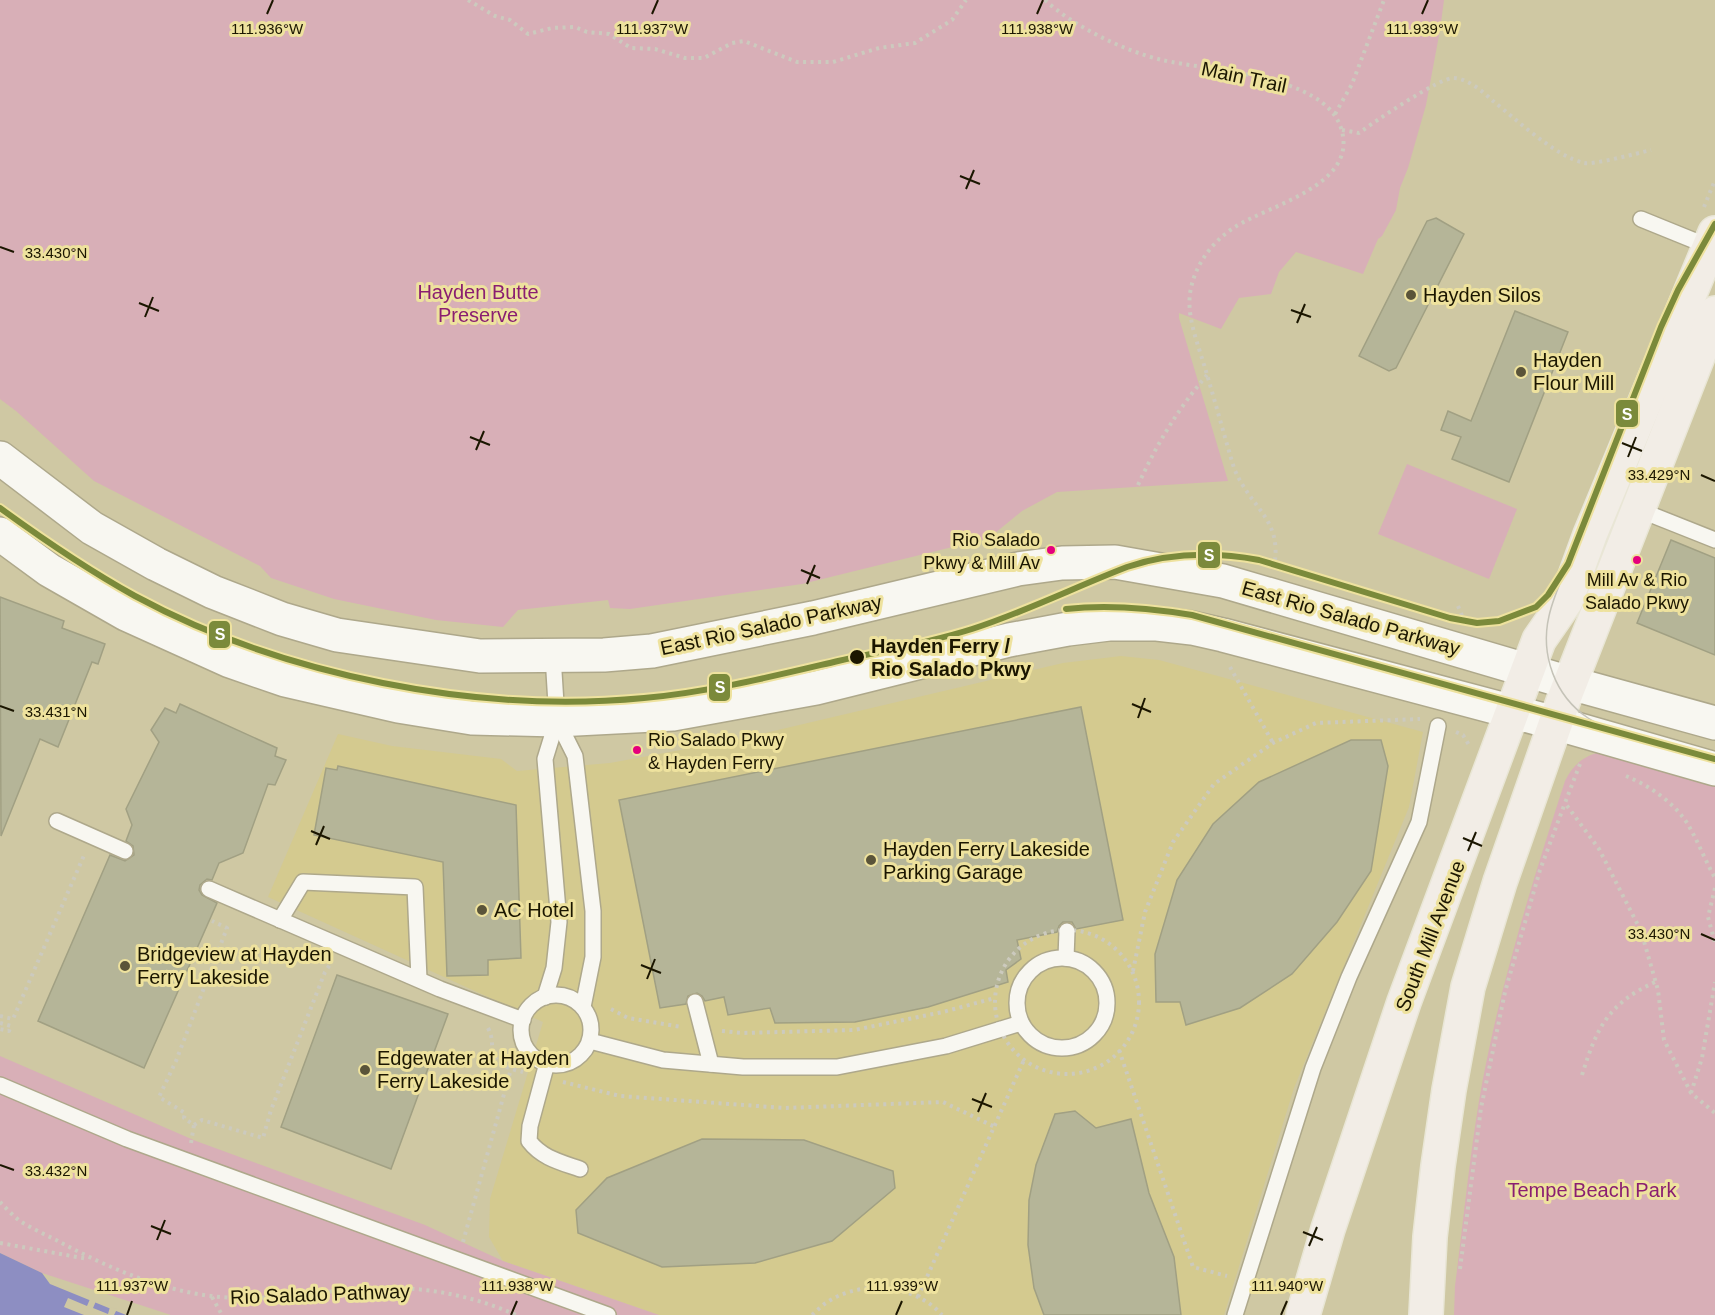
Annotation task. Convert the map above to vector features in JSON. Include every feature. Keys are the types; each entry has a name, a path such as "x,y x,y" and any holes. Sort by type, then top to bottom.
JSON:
{"main road":[{"name":"South Mill Avenue","path":"1303,1315 1339,1196 1404,1002 1539,640 1566,601 1590,535 1712,240"},
{"path":"1426,1315 1430,1237 1438,1167 1449,1090 1468,987 1500,882 1570,683 1715,313"},
{"name":"East Rio Salado Parkway","path":"0,458 92,528 156,564 213,592 282,619 337,635 480,656 604,656 652,651 813,618 1018,569 1062,563 1115,562 1223,581 1715,723"},
{"path":"0,534 49,570 126,614 230,661 285,680 408,708 472,718 557,720 673,714 816,688 1009,640 1068,629 1109,624 1157,624 1192,628 1512,711 1715,769"}],"lane":[{"path":"1641,219 1712,240"},
{"path":"1637,509 1715,540"},
{"path":"545,997 554,968 559,922 545,759 557,720 553,656"},
{"path":"557,720 575,756 593,910 593,957 583,1007"},
{"path":"1235,1315 1312,1068 1349,977 1419,822 1438,726"},
{"path":"57,821 125,851"},
{"path":"280,920 303,882 416,887 419,979"},
{"path":"209,889 419,979 523,1020"},
{"path":"1066,958 1067,931"},
{"path":"1061,957 1075,959 1088,965 1099,975 1106,988 1108,1004 1105,1019 1097,1033 1071,1048 1055,1048 1040,1043 1028,1033 1021,1023 1016,1005 1018,991 1024,978 1034,967 1046,960 1061,957"},
{"path":"545,1070 526,1047 521,1037 523,1020 531,1005 545,997 563,995 583,1007 589,1017 592,1029 590,1041 576,1059 545,1070 530,1126 529,1141 536,1150 547,1157 580,1169"},
{"path":"695,1002 711,1064"},
{"path":"590,1041 663,1060 743,1067 837,1067 946,1046 1021,1023"},
{"path":"0,1085 127,1139 608,1315"}],"path":[{"path":"468,0 495,16 510,20 528,34 552,28 575,27 587,32 609,34 631,48 655,49 685,58 704,58 732,43 744,41 797,62 833,62 879,48 915,43 952,20 966,0"},
{"name":"Main Trail","path":"1045,0 1078,24 1121,45 1160,60 1279,81 1298,89 1335,114"},
{"path":"1269,594 1277,553 1273,527 1241,486 1234,468 1193,326 1190,290 1209,250 1234,227 1313,188 1332,171 1340,159 1344,144 1342,130 1335,114 1352,84 1384,0"},
{"path":"1342,130 1359,133 1432,87 1446,79 1453,78 1479,89 1558,151 1586,164 1651,150"},
{"path":"1138,486 1156,447 1188,398 1207,375"},
{"path":"1221,665 1240,670"},
{"path":"1230,667 1274,743"},
{"path":"1133,972 1146,912 1173,842 1214,784 1274,743 1316,723 1425,719 1402,713"},
{"path":"1438,726 1463,735"},
{"path":"1574,764 1587,764"},
{"path":"1460,1270 1481,1108 1505,992 1540,870 1580,764"},
{"path":"1621,774 1642,783 1669,803 1690,826 1715,878"},
{"path":"1565,803 1599,849 1641,931 1655,982 1664,1040 1691,1093 1715,1113"},
{"path":"0,1016 13,1019 82,861"},
{"path":"1715,888 1708,917 1715,943"},
{"path":"194,1125 184,1118 185,1113 159,1097 176,1061 227,928 212,921"},
{"path":"1077,930 1100,938 1119,952 1133,972 1139,995 1137,1018 1128,1041 1113,1058 1092,1070 1069,1074 1045,1071 1024,1060 1007,1043 997,1021 994,998 1000,974 1013,954 1031,939 1053,931 1077,930"},
{"path":"188,1162 194,1125 202,1120 263,1138 271,1110 326,972"},
{"path":"1582,1075 1600,1026 1617,1004 1637,990 1655,982"},
{"path":"1691,1093 1702,1058 1715,982"},
{"path":"611,1009 628,1018 742,1033 854,1030 943,1012 994,998"},
{"path":"0,1023 10,1026 9,1031 0,1029"},
{"path":"1119,1050 1193,1267 1246,1281"},
{"path":"918,1297 1024,1060"},
{"path":"458,1259 511,1069 545,1070 620,1096 785,1108 943,1102 995,1127"},
{"name":"Rio Salado Pathway","path":"0,1202 19,1220 92,1259 176,1290 212,1297 246,1298 374,1288 411,1289 443,1292 516,1315"},
{"path":"0,1243 92,1259"},
{"path":"812,1315 827,1302 848,1293 872,1287 898,1290 918,1297 942,1315"},
{"path":"212,1297 222,1315"}],"shaded area":[{"path":"1121,656 1159,660 1423,732 1409,807 1294,1088 1224,1315 659,1315 503,1261 489,1237 490,1199 543,1022 268,897 338,734 392,746 501,759 517,771 610,763 735,740 1063,663"}],"green space":[{"name":"Hayden Butte Preserve","path":"0,0 1444,0 1426,105 1400,188 1396,210 1382,236 1378,239 1363,274 1296,252 1279,272 1271,294 1239,298 1221,329 1179,313 1228,481 1057,492 1022,511 989,538 802,584 630,609 610,608 608,600 518,610 503,627 436,620 334,599 271,578 260,566 94,481 0,399"},
{"path":"1407,464 1517,509 1489,579 1378,534"},
{"name":"Tempe Beach Park","path":"1603,751 1715,780 1715,1315 1454,1315 1455,1286 1475,1124 1506,979 1565,781 1580,761"},
{"path":"0,1056 196,1141 425,1225 503,1261 659,1315 171,1315 42,1273 0,1253"}],"water":[{"path":"0,1253 42,1273 50,1284 126,1315 0,1315"}],"pier":[{"path":"68,1298 87,1306 90,1299 96,1301 93,1308 108,1314 110,1307 117,1309 114,1315 84,1315 64,1307"}],"building":[{"name":"Hayden Silos","path":"1436,218 1464,234 1396,368 1389,371 1359,356 1427,221"},
{"name":"Hayden Flour Mill","path":"1515,311 1568,332 1509,482 1452,459 1461,437 1441,430 1448,411 1471,421"},
{"path":"1671,540 1715,558 1715,655 1637,623"},
{"path":"0,597 64,621 62,628 105,644 98,664 92,662 58,747 40,739 1,836"},
{"path":"180,704 277,748 275,756 286,760 275,785 268,784 243,853 219,863 212,880 207,879 200,885 199,890 202,895 217,903 144,1068 38,1021 110,855 125,861 134,855 133,846 126,841 132,825 126,809 159,742 151,730 165,708 176,713"},
{"name":"Hayden Ferry Lakeside Parking Garage","path":"1081,707 1123,920 1076,929 1072,922 1063,922 1057,932 1017,940 1021,959 1006,970 1008,982 928,1007 855,1022 775,1023 770,1008 728,1015 724,997 705,1001 697,993 688,996 686,1004 660,1008 619,800"},
{"path":"1351,740 1381,740 1388,766 1371,871 1337,922 1292,974 1240,1008 1186,1025 1180,1002 1156,1002 1155,954 1177,880 1213,824 1259,782"},
{"name":"AC Hotel","path":"338,766 516,805 521,958 488,960 488,975 447,976 443,862 314,835 326,768 337,770"},
{"name":"Edgewater at Hayden Ferry Lakeside","path":"337,975 448,1014 391,1169 281,1127"},
{"path":"1075,1111 1096,1128 1131,1119 1149,1193 1174,1257 1181,1315 1044,1315 1034,1288 1028,1245 1029,1200 1036,1165 1055,1114"},
{"path":"702,1139 804,1140 893,1171 895,1188 832,1241 755,1263 662,1267 578,1233 576,1210 607,1178"}],"tram line":[{"path":"1568,564 1549,616 1547,645 1553,673 1559,686 1576,709 1597,723 1627,735"}],"transit line":[{"name":"S","path":"0,508 66,554 135,596 193,624 254,648 317,668 383,683 449,694 515,700 581,701 644,698 718,688 766,678 955,634 1011,615 1127,567 1159,559 1192,555 1259,560 1450,618 1477,623 1499,621 1536,607 1548,595 1568,564 1661,327 1678,290 1715,224"},
{"name":"S","path":"1066,609 1129,608 1192,615 1715,759"}],"place":[{"name":"Hayden Silos","path":"1411,295"},
{"name":"Hayden Flour Mill","path":"1521,372"},
{"name":"Rio Salado Pkwy & Mill Av","path":"1051,550"},
{"name":"Mill Av & Rio Salado Pkwy","path":"1637,560"},
{"name":"Hayden Ferry / Rio Salado Pkwy","path":"857,657"},
{"name":"Rio Salado Pkwy & Hayden Ferry","path":"637,750"},
{"name":"Hayden Ferry Lakeside Parking Garage","path":"871,860"},
{"name":"AC Hotel","path":"482,910"},
{"name":"Bridgeview at Hayden Ferry Lakeside","path":"125,966"},
{"name":"Edgewater at Hayden Ferry Lakeside","path":"365,1070"}]}
